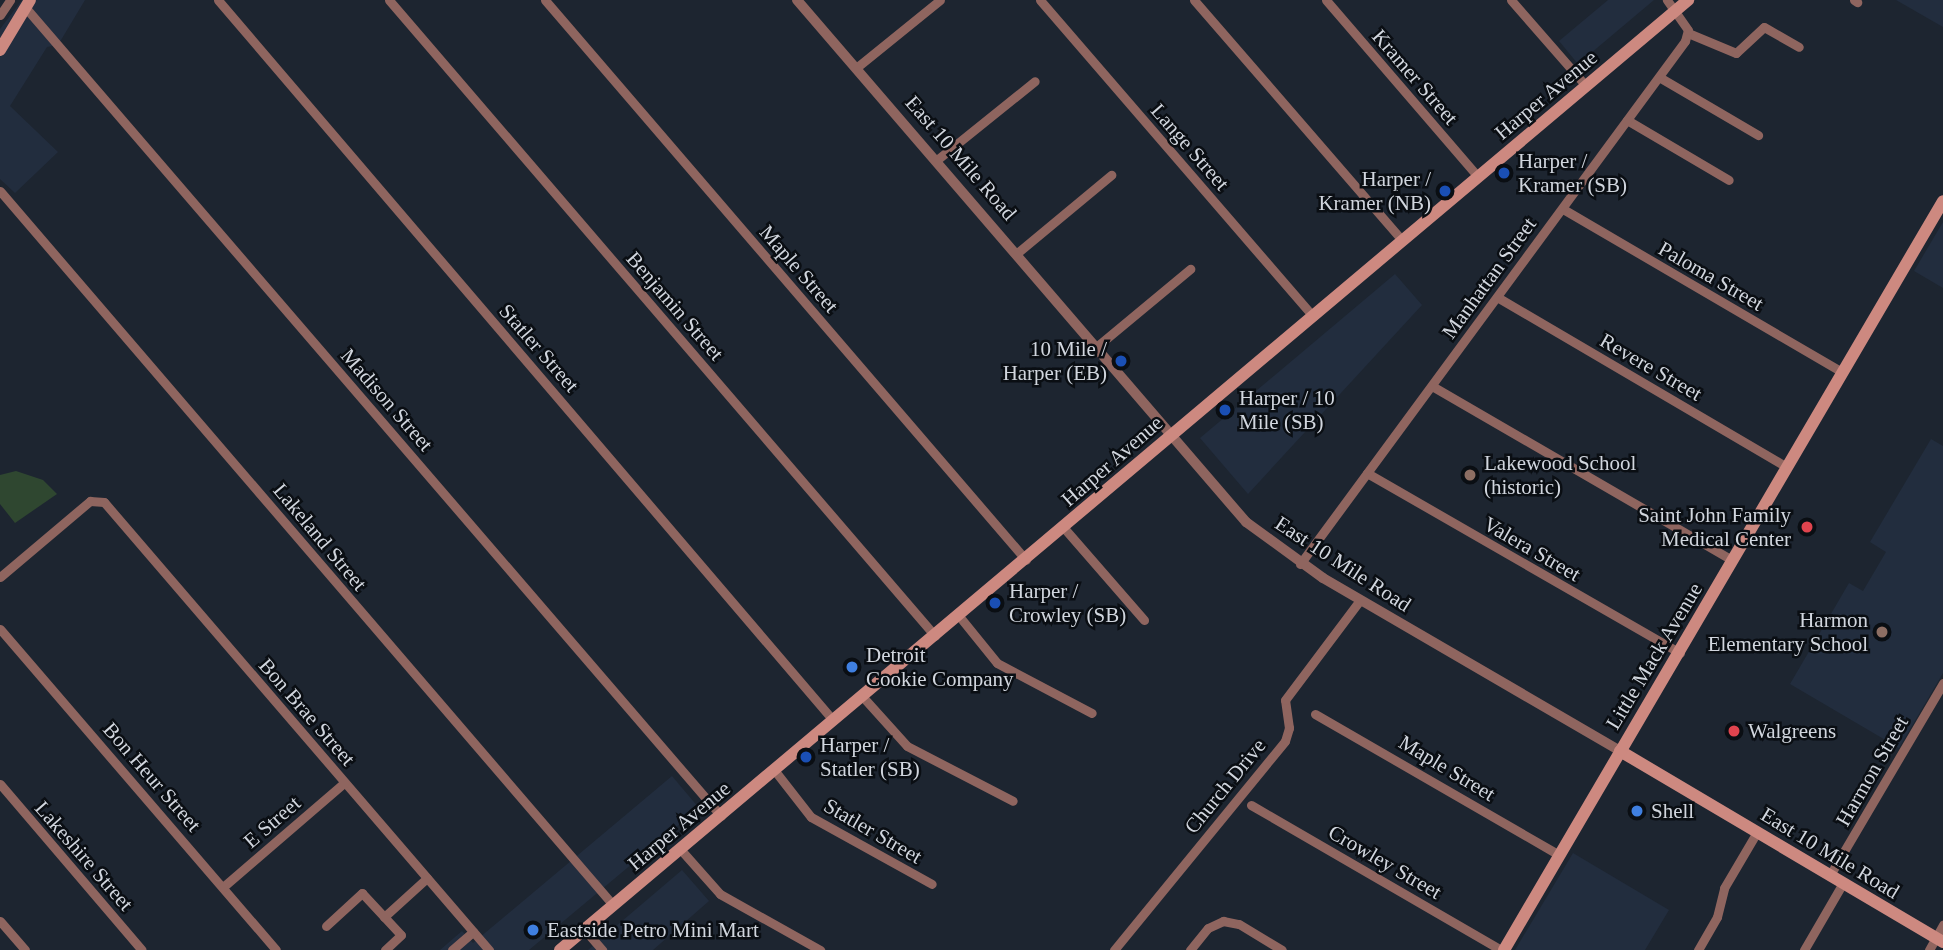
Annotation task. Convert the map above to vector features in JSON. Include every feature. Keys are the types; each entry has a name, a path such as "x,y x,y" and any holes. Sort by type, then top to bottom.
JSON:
{"main road":[{"name":"Harper Avenue","path":"560,950 1688,0"},
{"path":"0,50 27,4"},
{"name":"Little Mack Avenue","path":"1502,950 1680,653 1943,201"},
{"name":"East 10 Mile Road","path":"1620,751 1939,940"}],"street":[{"path":"0,15 10,0"},
{"name":"Statler Street","path":"218,0 833,720"},
{"name":"Benjamin Street","path":"389,0 934,636"},
{"name":"Maple Street","path":"545,0 1026,560"},
{"name":"East 10 Mile Road","path":"797,0 938,159 1230,507 1300,564 1620,751"},
{"path":"856,68 940,0"},
{"name":"Lange Street","path":"1040,0 1313,316"},
{"path":"1194,0 1402,240"},
{"name":"Kramer Street","path":"1326,0 1478,177"},
{"path":"1511,0 1586,86"},
{"path":"1667,0 1689,33 1736,53 1764,27 1799,47"},
{"name":"Madison Street","path":"27,4 721,816"},
{"name":"Manhattan Street","path":"1300,564 1563,209 1689,33"},
{"path":"1659,77 1758,135"},
{"path":"938,159 1035,81"},
{"path":"1627,120 1729,180"},
{"path":"1016,254 1111,175"},
{"name":"Lakeland Street","path":"0,191 613,905"},
{"name":"Paloma Street","path":"1563,209 1842,372"},
{"path":"1095,348 1190,269"},
{"name":"Revere Street","path":"1497,297 1787,467"},
{"path":"1432,386 1732,560"},
{"name":"Valera Street","path":"1367,473 1680,653"},
{"name":"Bon Brae Street","path":"0,578 97,498 489,950"},
{"path":"1064,528 1144,620"},
{"name":"Church Drive","path":"1114,950 1284,741 1289,728 1285,700 1360,600"},
{"path":"959,616 997,663 1092,713"},
{"name":"Bon Heur Street","path":"0,629 276,950"},
{"name":"Harmon Street","path":"1830,875 1943,683"},
{"path":"862,696 907,746 1013,802"},
{"name":"Maple Street","path":"1315,714 1559,855"},
{"name":"Statler Street","path":"775,771 811,817 932,884"},
{"name":"E Street","path":"223,887 344,783"},
{"name":"Lakeshire Street","path":"0,784 142,950"},
{"name":"Crowley Street","path":"1251,805 1502,950"},
{"path":"1698,950 1717,917 1724,888 1756,832"},
{"path":"681,850 720,894 820,950"},
{"path":"384,917 427,878"},
{"path":"1804,950 1843,883"},
{"path":"326,926 362,893 401,936 384,950"},
{"path":"0,921 25,950"},
{"path":"1190,950 1208,928 1223,921 1239,923 1282,950"},
{"path":"1929,950 1939,940 1943,925"},
{"path":"584,929 602,950"},
{"path":"452,950 473,932"}],"shaded area":[{"path":"22,0 85,0 58,45 47,47 10,106 58,152 15,193 0,179 0,29"},
{"path":"1608,0 1654,0 1578,64 1559,41"},
{"path":"1896,0 1943,0 1943,27"},
{"path":"1943,222 1943,288 1914,271"},
{"path":"1395,274 1422,305 1248,494 1200,438"},
{"name":"Harmon Elementary School","path":"1931,439 1943,446 1943,673 1899,748 1790,684 1849,583 1863,591 1886,552 1870,542"},
{"path":"672,776 699,808 529,950 440,950 462,931 473,943"},
{"path":"1573,853 1669,910 1645,950 1515,950"},
{"path":"682,870 709,901 653,950 588,950"}],"green space":[{"path":"16,471 43,480 57,494 15,523 0,504 0,475"}],"place":[{"name":"Harper / Kramer (SB)","path":"1504,173"},
{"name":"Harper / Kramer (NB)","path":"1445,191"},
{"name":"10 Mile / Harper (EB)","path":"1121,361"},
{"name":"Harper / 10 Mile (SB)","path":"1225,410"},
{"name":"Lakewood School (historic)","path":"1470,475"},
{"name":"Saint John Family Medical Center","path":"1807,527"},
{"name":"Harper / Crowley (SB)","path":"995,603"},
{"name":"Harmon Elementary School","path":"1882,632"},
{"name":"Detroit Cookie Company","path":"852,667"},
{"name":"Walgreens","path":"1734,731"},
{"name":"Harper / Statler (SB)","path":"806,757"},
{"name":"Shell","path":"1637,811"},
{"name":"Eastside Petro Mini Mart","path":"533,930"}]}
